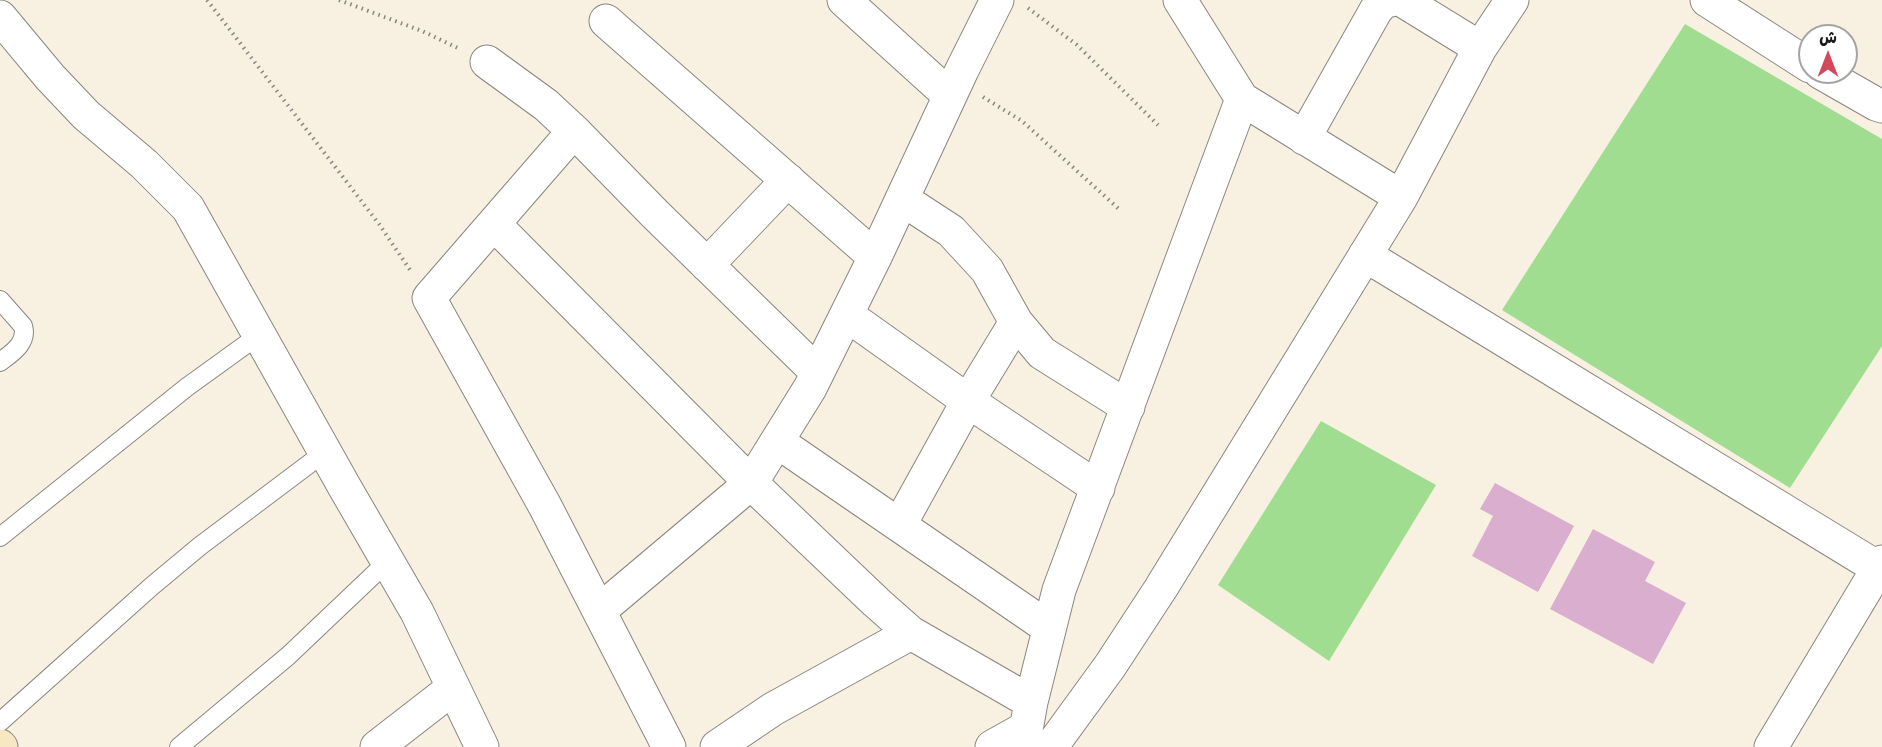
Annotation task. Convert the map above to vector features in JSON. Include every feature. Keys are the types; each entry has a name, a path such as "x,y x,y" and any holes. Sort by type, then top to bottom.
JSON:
{"street":[{"path":"844,0 953,89"},
{"path":"1180,0 1242,99 1401,197"},
{"path":"1304,138 1376,10 1385,0 1391,0"},
{"path":"1402,0 1480,48"},
{"path":"992,747 1033,731 1110,666 1161,588 1401,197 1480,48 1512,0"},
{"path":"1707,0 1798,58"},
{"path":"599,611 751,483 810,388 875,257 953,89 1011,3"},
{"path":"0,17 50,77 86,115 144,164 188,208 417,612 482,747"},
{"path":"606,21 875,257"},
{"path":"487,62 546,105 817,372"},
{"path":"1841,84 1882,106"},
{"path":"1033,731 1049,628 1059,590 1242,99"},
{"path":"574,132 429,298 545,506 669,747"},
{"path":"707,265 788,180"},
{"path":"902,199 951,231 987,270 1016,322 1042,353 1128,407"},
{"path":"494,224 751,483 876,602 1033,731"},
{"path":"1365,255 1880,565 1772,747"},
{"path":"847,315 968,402 1098,488"},
{"path":"900,524 1016,322"},
{"path":"778,442 1049,628"},
{"path":"717,747 773,709 911,633"},
{"path":"377,747 453,688"}],"lane":[{"path":"0,300 23,326 24,331 22,342 15,351 0,362"},
{"path":"0,537 187,387 259,335"},
{"path":"0,722 200,546 325,452"},
{"path":"179,747 288,656 387,562"}],"path":[{"path":"207,0 379,224 429,298"},
{"path":"339,0 422,31 487,62"},
{"path":"1011,3 1077,45 1158,125"},
{"path":"953,89 1022,121 1120,210"}],"green space":[{"path":"1685,24 1882,139 1882,346 1790,488 1502,310"},
{"path":"1321,421 1436,485 1329,661 1218,585"}],"building":[{"path":"1495,483 1574,526 1538,592 1472,556 1493,516 1480,509"},
{"path":"1593,529 1655,562 1645,581 1686,603 1653,664 1550,609"}]}
